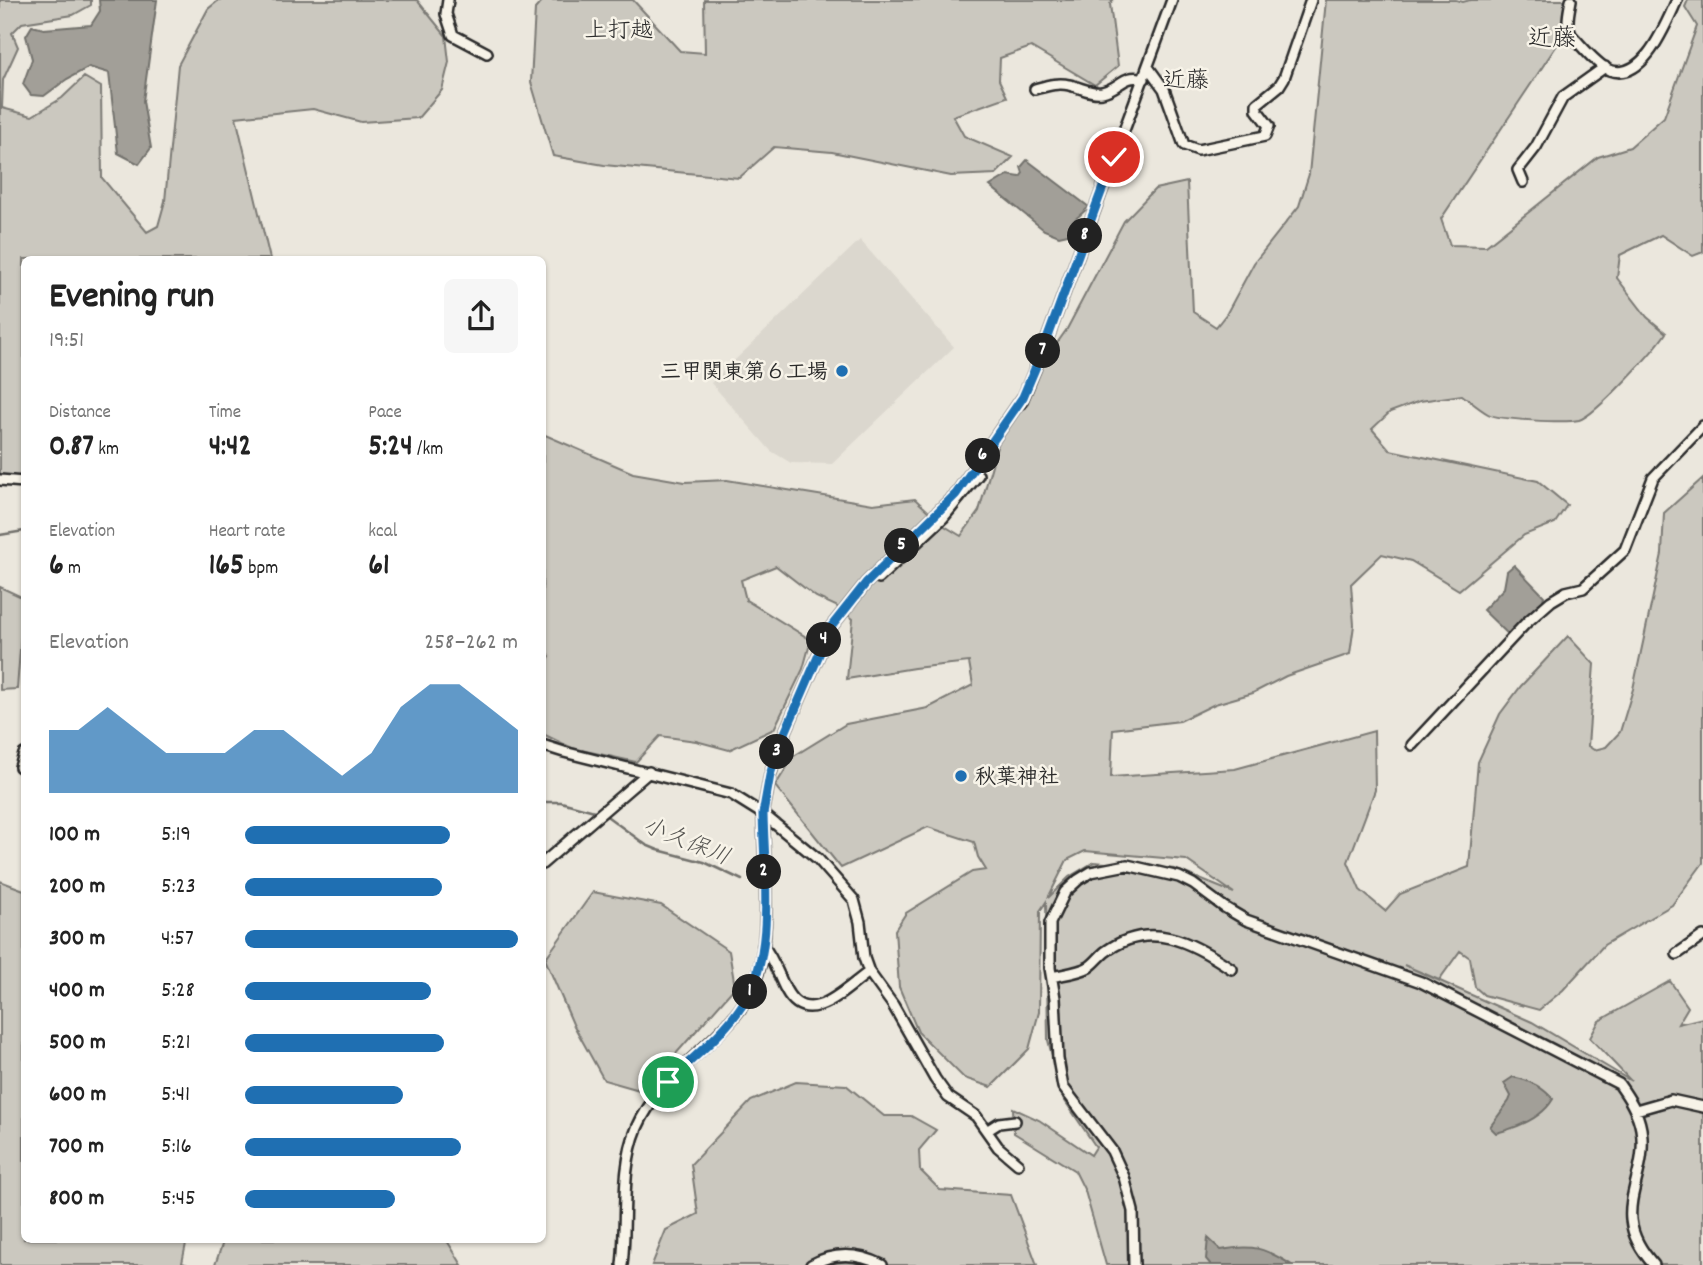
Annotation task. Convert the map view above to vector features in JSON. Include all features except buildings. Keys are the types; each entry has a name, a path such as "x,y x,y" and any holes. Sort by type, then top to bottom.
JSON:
{"street":[{"path":"448,0 446,14 453,35 487,53"},
{"path":"622,1265 629,1155 637,1128 660,1091 745,1002 756,980 763,946 763,814 770,775 778,749 821,646 839,617 863,589 870,586 943,518 968,489 1009,426 1045,345 1172,0"},
{"path":"1148,67 1164,89 1184,145 1198,150 1265,136 1269,126 1257,110 1257,104 1275,90 1284,78 1311,0"},
{"path":"1571,0 1569,30 1605,67 1619,71 1632,68 1651,51 1677,0"},
{"path":"1522,183 1518,170 1536,146 1557,105 1563,97 1605,67"},
{"path":"1035,89 1061,83 1097,93 1105,92 1134,76 1144,79"},
{"path":"1412,745 1526,623 1566,592 1583,589 1625,550 1653,478 1703,426"},
{"path":"0,480 21,482"},
{"path":"546,745 731,794 763,814 818,859 850,894 860,922 864,958 869,972 893,1005 935,1079 948,1097 976,1116 998,1147 1018,1164"},
{"path":"546,861 649,772"},
{"path":"1134,1265 1133,1211 1124,1177 1112,1152 1063,1087 1048,943 1050,923 1065,892 1091,872 1127,865 1179,877 1246,920 1380,966 1433,988 1619,1084 1636,1110 1641,1129 1642,1144 1631,1195 1631,1220 1636,1239 1654,1265"},
{"path":"1052,977 1081,971 1106,951 1139,937 1151,936 1171,937 1188,942 1232,969"},
{"path":"1678,954 1703,936"},
{"path":"763,946 769,953 786,991 800,1006 824,1004 836,999 869,972"},
{"path":"1636,1110 1671,1100 1703,1107"},
{"path":"988,1130 999,1124 1015,1121"},
{"path":"811,1265 832,1255 853,1255 882,1265"}],"shaded area":[{"path":"0,0 91,0 91,5 73,15 22,23 12,33 18,47 3,80 2,108 32,116 62,98 84,77 101,87 102,178 147,232 158,226 165,201 178,65 208,9 219,0 417,0 446,36 449,62 442,90 418,118 361,122 313,109 236,117 269,256 21,256 21,481 0,480"},
{"path":"99,0 157,0 143,101 151,148 139,164 118,153 109,73 89,67 44,96 31,95 23,84 32,59 26,36 32,26 44,29 91,25 100,11"},
{"path":"543,0 633,0 680,51 705,53 704,0 1113,0 1110,4 1118,66 1095,85 1031,47 1000,58 999,80 1007,97 953,116 964,136 1013,157 996,174 951,176 832,152 774,147 739,178 604,165 553,156 531,82 535,9"},
{"path":"1326,0 1573,0 1574,7 1559,42 1441,219 1450,245 1486,246 1598,157 1630,147 1664,117 1697,26 1685,7 1688,0 1703,0 1703,252 1693,256 1661,235 1620,255 1617,278 1647,317 1666,333 1660,341 1611,395 1579,420 1532,420 1494,416 1462,395 1420,401 1390,412 1372,429 1390,450 1538,481 1567,505 1555,523 1524,535 1459,590 1411,561 1382,554 1351,584 1354,625 1350,654 1286,676 1253,693 1215,704 1180,721 1113,729 1111,777 1235,769 1374,731 1375,790 1348,862 1360,890 1385,911 1400,894 1469,867 1478,762 1500,714 1521,686 1568,636 1594,664 1588,746 1594,750 1606,747 1620,732 1633,689 1662,554 1664,513 1703,478 1703,863 1672,905 1604,945 1563,990 1539,1010 1484,995 1475,987 1470,958 1460,951 1439,980 1404,965 1532,1022 1631,1081 1590,1038 1599,1021 1670,981 1688,1007 1678,1024 1703,1018 1703,1265 1106,1265 1085,1191 1075,1171 1014,1133 1013,1108 1039,1120 1091,1155 1096,1147 1063,1098 1048,1040 1046,902 1040,911 1039,1012 1029,1049 991,1087 964,1078 918,1032 899,987 895,930 906,913 972,872 986,870 978,857 974,842 928,827 841,868 775,786 794,756 846,724 928,708 973,685 969,662 847,679 853,619 836,606 816,597 776,566 741,580 746,600 811,640 803,669 774,729 729,750 696,741 660,736 636,762 572,748 546,735 546,662 550,656 546,651 546,435 633,473 685,482 727,480 873,504 915,499 943,525 961,536 979,511 1006,415 1067,329 1124,221 1155,189 1187,182 1193,312 1216,327 1227,313 1254,263 1299,206 1309,174","holes":["1085,851 1186,860 1234,893 1175,869 1094,862 1069,877 1048,898 1067,860"]},
{"path":"1027,160 1089,207 1071,223 1068,234 1059,236 1044,230 990,186 1008,175 1020,177 1023,173 1021,167"},
{"path":"860,240 954,347 832,464 791,463 771,451 711,383"},
{"path":"1514,565 1544,596 1542,603 1510,636 1483,610 1504,588 1507,571"},
{"path":"0,587 21,597 21,637 17,689 0,690"},
{"path":"0,881 21,889 21,1243 186,1243 182,1263 188,1265 0,1265"},
{"path":"593,892 661,905 729,951 735,987 643,1091 604,1080 573,1024 546,958"},
{"path":"1513,1077 1536,1085 1553,1099 1535,1117 1496,1133 1490,1127 1509,1101 1511,1096 1504,1083"},
{"path":"796,1082 846,1085 884,1116 911,1116 936,1130 919,1150 920,1170 940,1190 1011,1195 1037,1265 652,1265 666,1230 698,1214 691,1164 751,1101"},
{"path":"1208,1238 1221,1250 1242,1247 1258,1249 1292,1265 1211,1265 1206,1259"},
{"path":"223,1243 448,1243 462,1265 215,1265"}],"waterway":[{"name":"小久保川","path":"0,535 21,532"},
{"name":"小久保川","path":"546,802 561,802 598,812"},
{"name":"小久保川","path":"604,814 646,845 704,862 742,880"}],"place":[{"name":"三甲関東第６工場","path":"842,371"},
{"name":"秋葉神社","path":"961,776"}],"district":[{"name":"上打越","path":"619,29"},
{"name":"近藤","path":"1552,37"},
{"name":"近藤","path":"1186,79"}],"route":[{"path":"668,1082 739,1010 756,980 764,932 765,798 778,749 821,646 831,627 866,583 956,494 1023,397 1045,345 1114,157"}]}
